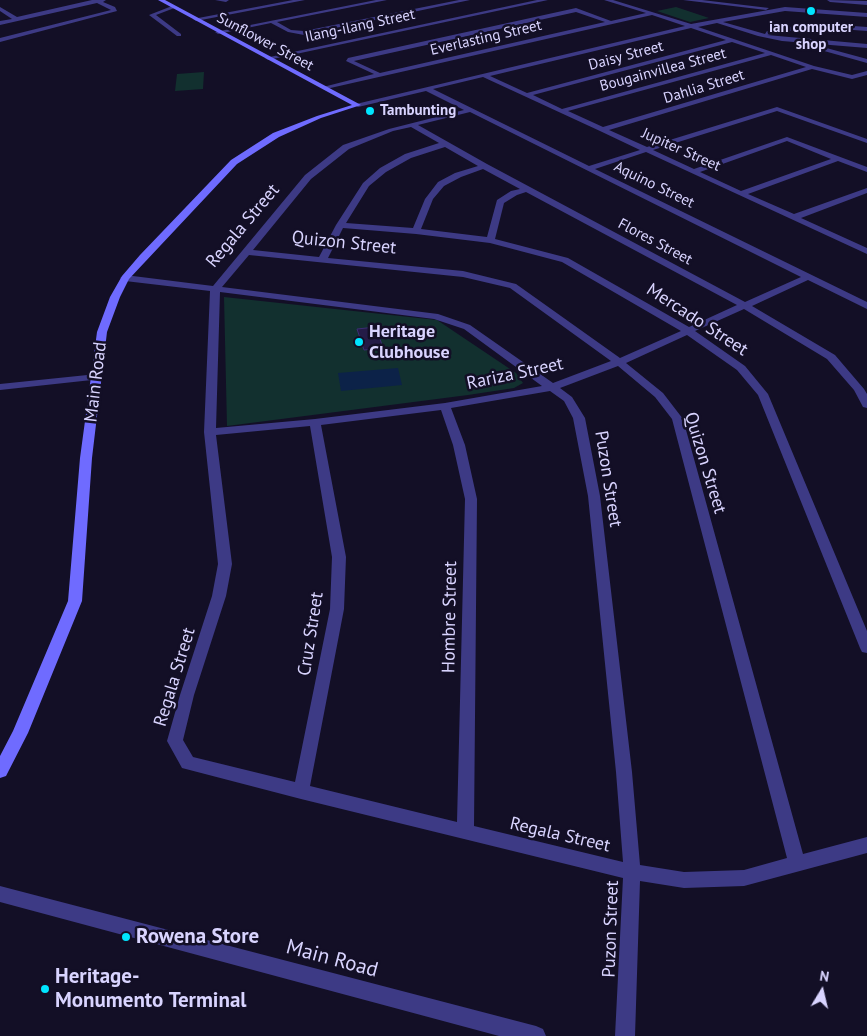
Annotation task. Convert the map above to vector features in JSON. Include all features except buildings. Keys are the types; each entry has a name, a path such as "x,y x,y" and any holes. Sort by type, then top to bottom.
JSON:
{"main road":[{"name":"Sunflower Street","path":"161,0 358,105"},
{"name":"Main Road","path":"0,771 20,733 75,601 86,458 102,332 115,297 125,278 223,171 248,152 276,135 294,127 337,110 358,105"}],"street":[{"path":"0,23 104,0"},
{"path":"218,0 226,0"},
{"path":"196,19 302,0"},
{"path":"218,32 384,0"},
{"path":"272,22 290,31 304,33 467,0"},
{"name":"Ilang-ilang Street","path":"268,58 545,0"},
{"path":"607,0 692,26 812,67 852,77 867,73"},
{"path":"686,0 713,4 867,16"},
{"path":"830,0 867,3"},
{"path":"0,40 114,11 114,8 96,1"},
{"path":"713,4 738,18"},
{"path":"174,7 152,15 179,35"},
{"path":"0,9 16,19"},
{"path":"358,105 692,26 786,9"},
{"path":"380,75 348,60 576,10 609,22"},
{"path":"412,11 421,15"},
{"name":"Everlasting Street","path":"326,87 652,13"},
{"path":"430,19 468,34"},
{"path":"718,22 865,60"},
{"path":"760,34 813,25 867,30"},
{"name":"Daisy Street","path":"526,95 733,40"},
{"path":"790,40 867,46"},
{"name":"Bougainvillea Street","path":"561,111 771,53"},
{"name":"Dahlia Street","path":"602,130 812,67"},
{"name":"Jupiter Street","path":"483,75 694,170 867,251"},
{"name":"Aquino Street","path":"428,89 867,306"},
{"path":"589,168 777,109 867,141"},
{"name":"Regala Street","path":"471,110 412,125 346,147 326,161 308,177 215,290 210,432 225,564 219,596 187,695 175,741 188,763 632,872 684,880 744,878 867,845"},
{"name":"Flores Street","path":"412,125 484,166 746,306 831,357 859,389 867,405"},
{"path":"694,170 787,139 867,170"},
{"path":"323,258 340,225 366,185 383,170 408,156 446,144"},
{"path":"742,193 837,159"},
{"path":"416,231 430,199 441,184 458,175 484,166"},
{"path":"490,240 500,202 514,193 527,189"},
{"path":"795,217 867,190"},
{"name":"Mercado Street","path":"340,225 416,231 490,240 565,260 687,330 741,368 763,394 867,648"},
{"path":"854,245 867,240"},
{"name":"Quizon Street","path":"247,252 323,258 463,274 513,286 619,362 660,395 677,419 797,864"},
{"name":"Rariza Street","path":"210,432 315,422 445,406 553,387 619,362 808,277"},
{"name":"Puzon Street","path":"125,278 435,316 468,327 568,399 579,418 594,496 624,772 632,872 625,1036"},
{"path":"0,387 97,377"},
{"name":"Hombre Street","path":"445,406 459,445 470,499 465,832"},
{"name":"Cruz Street","path":"301,792 338,609 339,557 315,422"},
{"name":"Main Road","path":"0,894 536,1036"}],"green space":[{"path":"676,7 709,18 690,22 657,11"},
{"path":"204,72 203,89 175,91 177,74"},
{"path":"224,297 437,320 516,373 523,383 514,388 468,395 227,426"}],"water":[{"path":"398,368 402,385 341,391 338,373"}],"place":[{"name":"ian computer shop","path":"811,11"},
{"name":"Tambunting","path":"370,111"},
{"name":"Heritage Clubhouse","path":"359,342"},
{"name":"Rowena Store","path":"126,937"},
{"name":"Heritage- Monumento Terminal","path":"45,989"}]}
